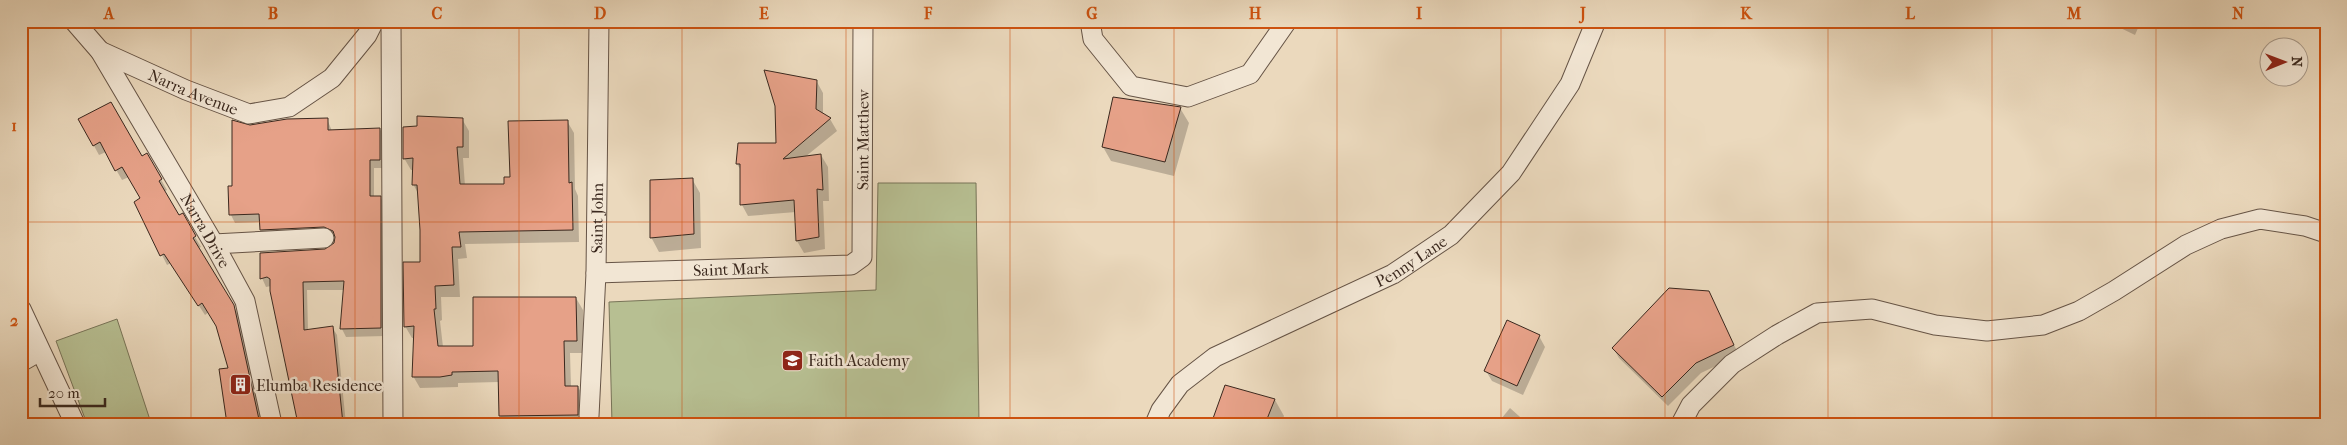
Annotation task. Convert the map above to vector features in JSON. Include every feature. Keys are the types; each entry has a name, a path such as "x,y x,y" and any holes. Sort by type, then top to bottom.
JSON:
{"street":[{"path":"74,21 100,51"},
{"name":"Narra Avenue","path":"100,51 186,90 249,114 289,106 332,78 367,36 374,21"},
{"path":"391,21 393,424"},
{"name":"Saint John","path":"589,416 596,273 599,21"},
{"name":"Saint Matthew","path":"862,257 863,21"},
{"path":"1090,21 1093,39 1131,86 1188,97 1250,74 1287,21"},
{"name":"Penny Lane","path":"1155,424 1161,410 1180,384 1215,357 1393,274 1451,236 1511,173 1570,84 1596,21"},
{"name":"Narra Drive","path":"100,51 214,244 245,301 272,424"},
{"path":"1681,424 1691,405 1732,364 1777,335 1817,314 1872,309 1935,325 1988,331 2043,325 2079,311 2114,292 2186,245 2221,229 2260,219 2305,226 2326,233"},
{"path":"214,244 324,238"},
{"name":"Saint Mark","path":"596,273 851,265 862,257"},
{"path":"21,309 75,424"},
{"path":"21,362 40,351"}],"green space":[{"name":"Faith Academy","path":"878,183 976,183 979,424 612,424 609,302 876,290"},
{"path":"117,319 151,424 87,424 56,341"}],"building":[{"path":"764,70 817,80 816,109 831,118 783,159 821,154 823,190 817,189 819,237 796,241 794,200 740,205 740,164 736,164 738,143 776,143 775,106"},
{"path":"1113,97 1181,107 1165,162 1102,147"},
{"path":"111,102 142,156 147,153 162,179 159,181 179,215 183,213 196,236 193,238 234,305 260,424 227,424 219,369 228,368 216,326 202,303 198,306 164,254 160,256 134,202 140,198 122,167 115,171 100,142 93,146 78,119"},
{"path":"417,116 463,118 463,147 457,147 460,184 504,184 504,177 510,177 508,121 568,120 569,183 572,182 573,230 459,232 461,247 452,247 454,285 435,286 436,309 434,309 438,346 473,346 473,297 576,297 577,341 564,341 565,386 578,386 578,415 499,416 498,371 452,372 452,375 440,377 412,377 414,326 404,327 403,262 420,262 420,230 417,185 412,185 413,158 403,159 403,127 417,126"},
{"path":"328,118 328,130 380,128 380,160 370,160 370,196 381,196 381,328 340,329 344,281 303,282 304,330 333,326 343,424 298,424 270,291 270,279 267,277 260,279 260,253 325,249 334,243 335,237 333,231 324,227 260,230 259,214 229,215 228,186 232,186 232,120 250,125 287,119"},
{"path":"693,178 694,234 650,238 650,180"},
{"path":"1669,288 1709,291 1734,345 1696,363 1662,397 1612,348"},
{"path":"1507,320 1540,335 1517,386 1484,371"},
{"path":"1225,385 1275,399 1265,424 1211,424"}],"place":[{"name":"Faith Academy","path":"792,360"},
{"name":"Elumba Residence","path":"240,385"}]}
